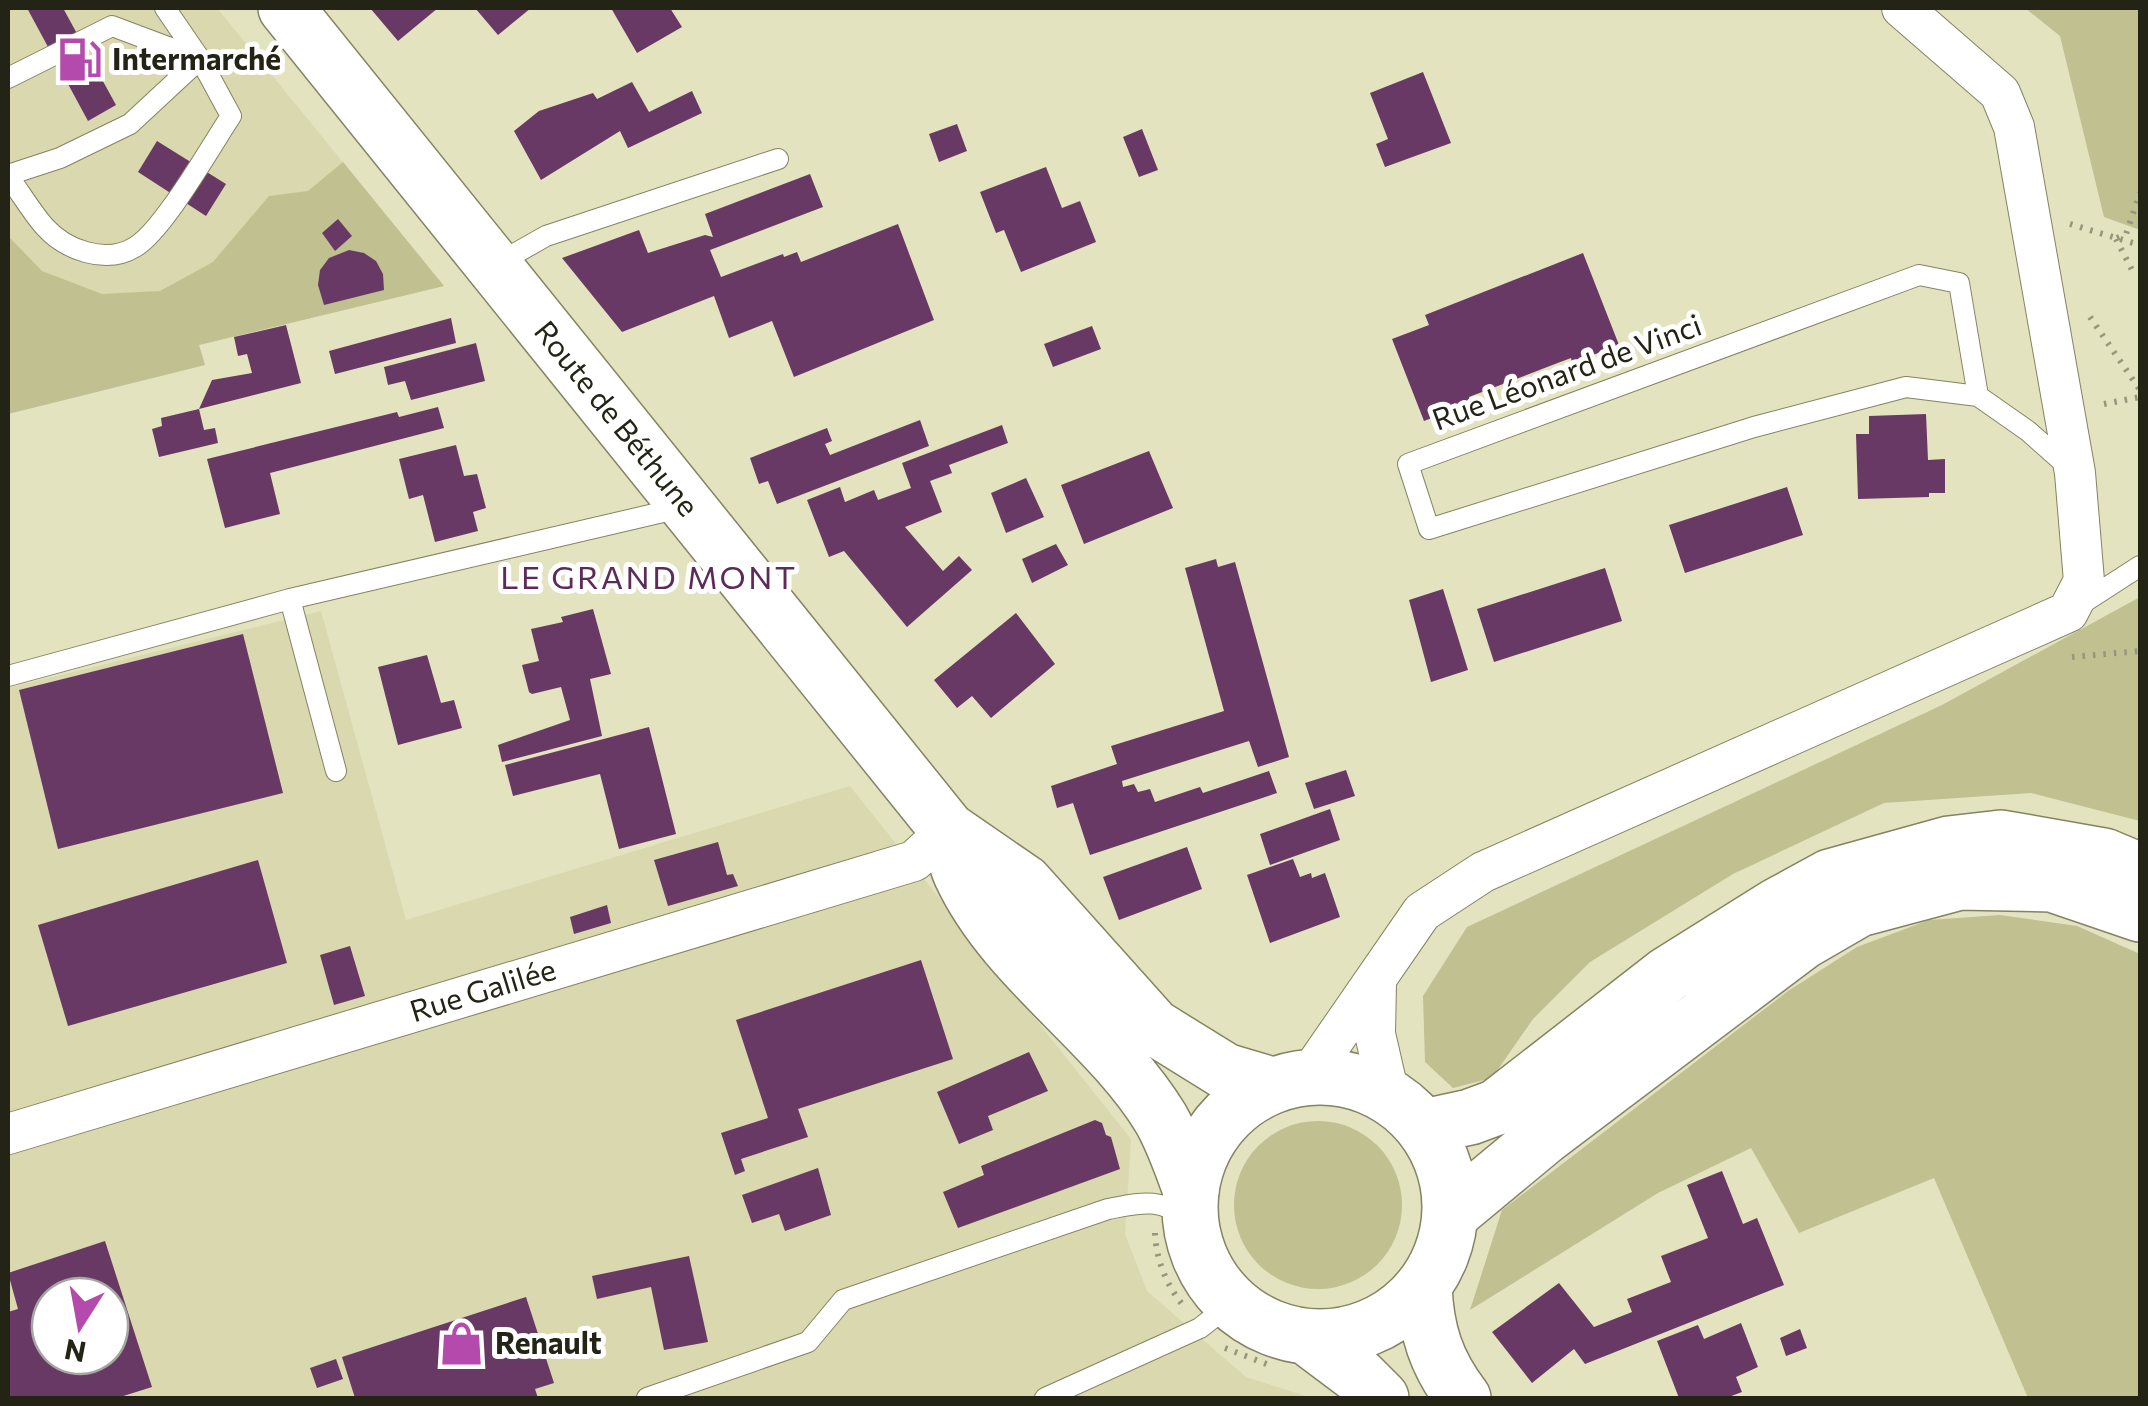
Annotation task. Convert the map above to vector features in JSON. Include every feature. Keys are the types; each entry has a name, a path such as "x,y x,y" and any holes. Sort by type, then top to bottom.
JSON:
{"main road":[{"name":"Route de Béthune","path":"286,8 948,830 1025,883 1154,1027 1225,1071 1290,1081 1345,1078 1407,1111 1446,1169 1451,1214 1443,1253 1424,1286 1401,1310 1372,1327 1340,1336 1306,1337 1267,1325 1232,1303 1212,1279 1197,1250 1175,1147 1160,1118 1138,1086 997,930 961,874 948,830"},
{"path":"1407,1111 1498,1107 1668,974 1830,877 1949,844 2001,838 2104,856 2140,871"},
{"path":"1451,1214 1545,1136 1802,942 1860,909 1960,882 2052,884 2140,914"},
{"path":"1190,1205 1203,1151 1226,1116 1248,1098 1290,1081"},
{"path":"1424,1286 1432,1347 1462,1398"},
{"name":"Route de Béthune","path":"1306,1337 1381,1398"}],"street":[{"path":"1290,1081 1376,982 1422,912 1483,872 2068,612 2084,581 2075,473 2014,127 2000,94 1902,8"},
{"name":"Rue Galilée","path":"8,1134 914,862 948,830"},
{"path":"1376,982 1375,1034 1407,1111"}],"lane":[{"path":"165,8 200,59 231,116 165,216 135,248 104,254 78,252 45,228 8,175 60,158 130,124 200,59"},
{"path":"8,78 112,26 200,59"},
{"path":"494,266 546,236 778,159"},
{"name":"Rue Léonard de Vinci","path":"1978,396 1959,283 1920,275 1408,464 1429,530 1754,428 1906,387 1978,396 2028,431 2075,473"},
{"path":"8,676 290,599 687,506"},
{"path":"2068,612 2140,566"},
{"path":"290,599 336,771"},
{"path":"648,1398 808,1342 843,1300 1108,1208 1154,1202 1190,1205"},
{"path":"1046,1398 1200,1328 1232,1303"}],"path":[{"path":"2116,238 2126,234 2140,193"},
{"path":"2070,224 2140,244"},
{"path":"2116,238 2132,270"},
{"path":"2082,305 2140,390"},
{"path":"2098,405 2140,398"}],"shaded area":[{"path":"8,8 217,8 444,286 199,345 205,365 8,414"},
{"path":"2025,8 2140,8 2140,230 2104,217 2060,36"},
{"path":"343,162 444,286 199,345 205,365 8,414 8,236 42,271 102,294 160,291 213,262 269,196 308,191"},
{"path":"2140,597 2140,821 2031,793 1884,803 1733,874 1590,962 1533,1019 1492,1078 1453,1088 1425,1062 1423,996 1467,927 1942,705"},
{"path":"321,611 406,920 850,786 1131,1139 1125,1234 1147,1291 1246,1377 1312,1398 8,1398 8,688"},
{"path":"2000,915 2077,926 2140,954 2140,1398 2028,1398 1934,1178 1799,1233 1751,1148 1658,1193 1470,1310 1502,1210 1788,991 1857,947 1929,920"},
{"path":"1318,1121 1350,1127 1378,1145 1396,1173 1402,1205 1396,1237 1378,1265 1350,1283 1318,1289 1286,1283 1258,1265 1240,1237 1234,1205 1240,1173 1258,1145 1286,1127"}],"building":[{"path":"27,8 63,8 116,105 88,121"},
{"path":"370,8 438,8 398,41"},
{"path":"475,8 531,8 498,35"},
{"path":"611,8 670,8 682,27 637,53"},
{"path":"1423,72 1451,143 1385,167 1376,144 1388,139 1370,93"},
{"path":"632,82 649,112 692,91 702,113 628,148 620,131 541,180 514,131 539,111 593,93 597,99"},
{"path":"957,124 967,151 939,162 929,134"},
{"path":"1142,129 1158,170 1139,177 1123,137"},
{"path":"157,141 226,184 206,216 138,172"},
{"path":"1046,167 1062,208 1080,201 1096,242 1021,272 1004,230 996,233 980,192"},
{"path":"810,174 823,207 710,250 721,277 783,254 784,257 797,252 801,262 898,224 934,320 794,377 772,321 729,338 714,296 622,332 562,258 639,230 648,253 705,235 713,237 705,214"},
{"path":"338,219 352,236 335,251 322,233"},
{"path":"349,250 376,261 383,274 384,290 324,305 318,285 320,270 329,258"},
{"path":"1583,253 1619,345 1572,363 1571,358 1469,397 1471,403 1424,421 1392,339 1429,325 1425,315"},
{"path":"451,318 456,343 335,374 329,351"},
{"path":"286,325 301,383 199,409 212,380 252,373 247,354 238,356 234,337"},
{"path":"1092,326 1101,349 1053,367 1044,344"},
{"path":"476,343 485,381 411,400 405,381 388,385 384,367"},
{"path":"438,407 444,428 270,473 280,514 225,528 207,459 397,412 399,417"},
{"path":"199,409 204,430 215,428 218,443 159,457 152,429 162,426 161,418"},
{"path":"1926,414 1928,460 1945,459 1945,493 1858,499 1856,434 1869,434 1869,416"},
{"path":"920,420 929,446 777,504 768,481 759,484 750,458 827,428 832,441 825,444 830,455"},
{"path":"1002,425 1008,443 949,465 952,473 930,481 942,512 905,527 943,571 959,556 972,570 907,627 844,551 829,557 807,500 840,487 845,502 874,490 878,500 911,488 902,463"},
{"path":"456,445 464,476 477,474 486,508 473,512 478,531 435,542 423,495 409,499 399,459"},
{"path":"1149,451 1173,508 1084,544 1061,485"},
{"path":"1026,478 1044,517 1006,533 991,493"},
{"path":"1787,487 1803,535 1685,573 1669,525"},
{"path":"1056,544 1068,565 1032,583 1022,559"},
{"path":"1216,559 1218,567 1235,562 1289,757 1258,767 1249,741 1122,781 1123,787 1134,784 1138,792 1150,789 1155,802 1200,787 1203,793 1269,771 1277,793 1090,855 1073,803 1057,808 1051,786 1117,764 1111,746 1224,711 1185,568"},
{"path":"1605,568 1622,621 1494,662 1477,609"},
{"path":"1443,589 1468,670 1431,682 1409,600"},
{"path":"593,609 611,674 590,679 602,736 502,762 498,745 570,720 561,687 529,692 522,665 539,661 531,629 563,622 561,617"},
{"path":"1016,613 1055,664 991,718 972,696 957,708 934,680"},
{"path":"243,634 283,793 58,849 19,690"},
{"path":"427,655 441,703 454,700 462,728 398,745 378,667"},
{"path":"649,727 676,834 619,849 600,774 513,796 505,765"},
{"path":"1346,770 1355,796 1314,809 1305,783"},
{"path":"1330,809 1340,840 1270,865 1260,834"},
{"path":"718,842 727,875 733,874 738,886 668,906 654,860"},
{"path":"1187,847 1202,889 1119,920 1103,877"},
{"path":"1293,859 1300,877 1325,873 1340,917 1270,943 1247,875"},
{"path":"258,860 287,963 68,1026 38,925"},
{"path":"607,905 611,923 574,934 570,917"},
{"path":"350,946 365,996 334,1005 320,955"},
{"path":"921,960 953,1059 798,1109 808,1137 741,1159 745,1171 735,1175 721,1133 768,1118 736,1020"},
{"path":"1029,1052 1048,1091 988,1116 993,1130 959,1144 937,1092"},
{"path":"1095,1120 1102,1123 1106,1135 1111,1137 1120,1169 958,1228 943,1192 984,1175 981,1166"},
{"path":"818,1168 831,1215 785,1231 779,1214 752,1223 742,1195"},
{"path":"1722,1171 1743,1224 1757,1218 1784,1285 1585,1364 1574,1349 1532,1383 1492,1332 1559,1283 1594,1327 1632,1312 1627,1299 1671,1282 1661,1256 1708,1238 1687,1185"},
{"path":"105,1241 116,1276 30,1276 30,1376 130,1376 130,1319 152,1387 117,1398 8,1398 8,1312 18,1309 8,1273"},
{"path":"689,1256 708,1342 664,1350 651,1287 597,1299 592,1276"},
{"name":"Renault","path":"526,1297 554,1383 535,1389 538,1398 355,1398 342,1357"},
{"path":"1741,1323 1758,1367 1736,1377 1742,1392 1726,1398 1679,1398 1657,1341 1698,1325 1704,1339"},
{"path":"1800,1329 1807,1348 1786,1356 1780,1338"},
{"path":"336,1359 343,1379 317,1388 310,1368"}],"place":[{"name":"Intermarché","path":"79,60"},
{"name":"Renault","path":"462,1344"}],"district":[{"name":"LE GRAND MONT","path":"649,578"}]}
